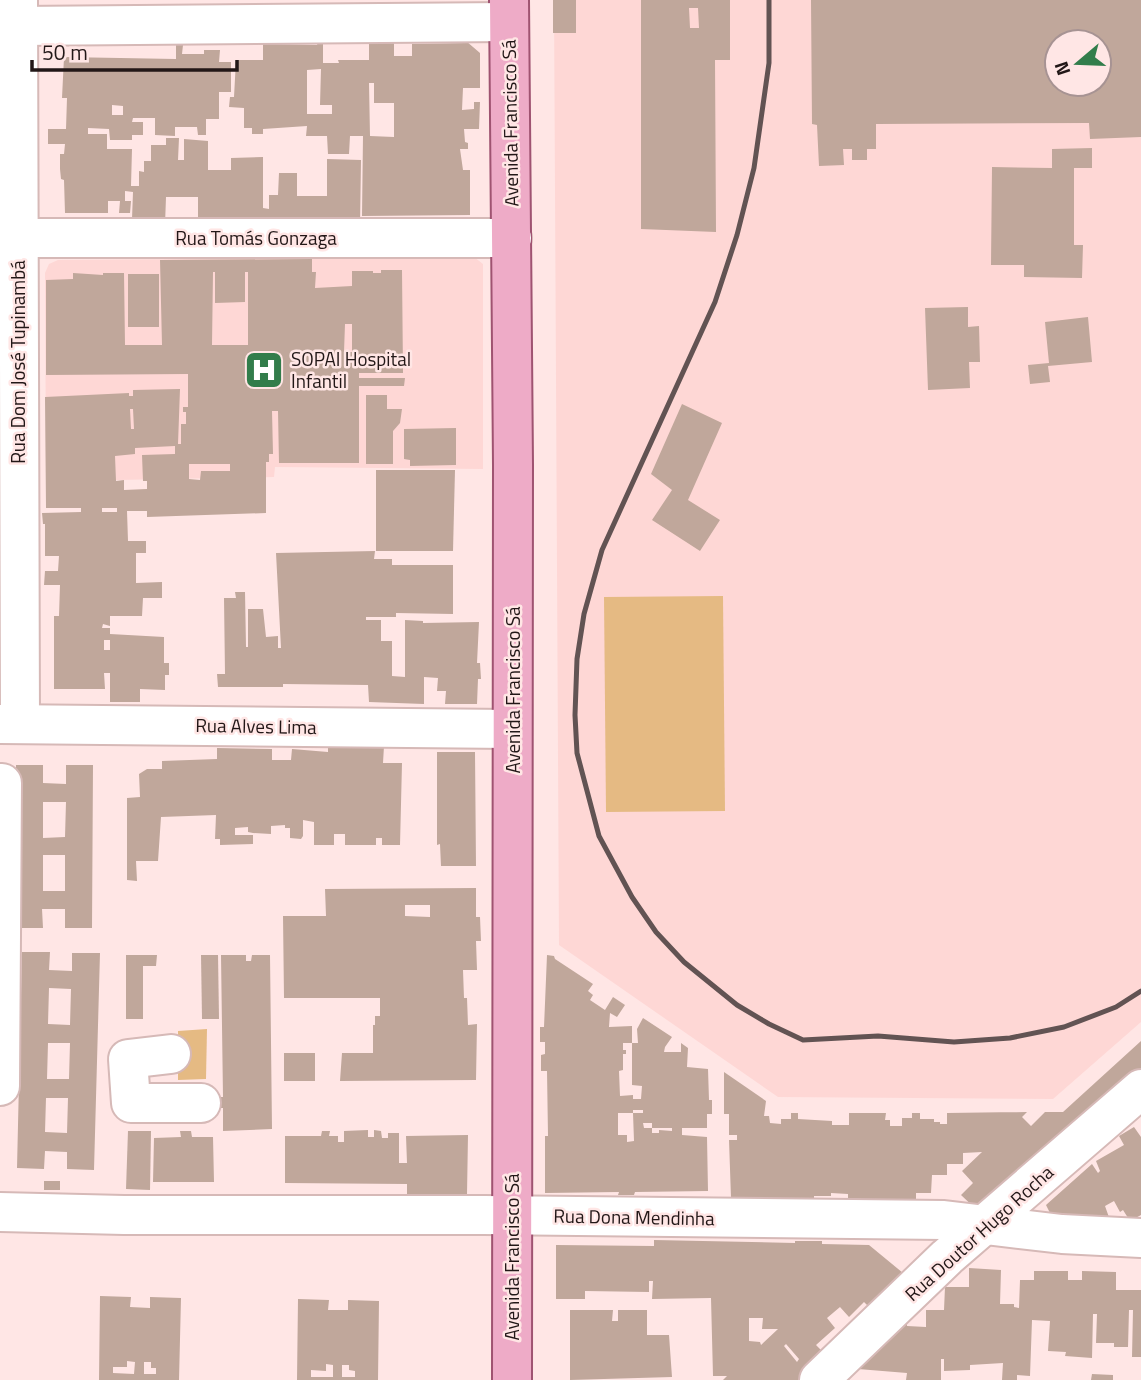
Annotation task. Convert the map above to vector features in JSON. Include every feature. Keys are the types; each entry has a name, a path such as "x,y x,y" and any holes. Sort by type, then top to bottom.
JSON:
{"main road":[{"name":"Avenida Francisco Sá","path":"509,11 512,238 512,1380"}],"street":[{"path":"18,13 509,11"},
{"name":"Rua Dom José Tupinambá","path":"10,724 9,238 18,13"},
{"name":"Rua Tomás Gonzaga","path":"9,238 512,238"},
{"name":"Rua Alves Lima","path":"10,724 512,729"},
{"path":"0,1086 2,783"},
{"path":"171,1055 128,1059 131,1103 201,1103"},
{"name":"Rua Doutor Hugo Rocha","path":"819,1380 947,1257 1141,1089"},
{"name":"Rua Dona Mendinha","path":"0,1212 944,1220 986,1226 1141,1238"}],"shaded area":[{"path":"554,0 1141,0 1141,1022 1053,1099 778,1097 559,945"},
{"name":"SOPAI Hospital Infantil","path":"474,257 483,264 483,469 275,467 274,477 66,481 46,476 45,273 49,264 58,260"},
{"path":"723,596 725,811 606,812 604,597"},
{"path":"207,1029 206,1079 178,1080 178,1031"}],"building":[{"path":"553,0 576,0 576,33 553,33"},
{"path":"641,0 730,0 730,60 715,60 716,232 641,229","holes":["689,8 698,8 699,28 690,28"]},
{"path":"811,0 1141,0 1141,137 1090,139 1089,123 876,124 876,149 867,149 867,160 852,160 852,149 843,149 844,165 819,166 817,125 812,124"},
{"path":"369,41 394,41 394,56 412,56 412,44 466,41 480,53 480,88 463,88 462,110 474,109 474,102 480,102 479,129 464,129 468,149 460,149 463,170 470,170 470,215 362,216 363,136 350,136 349,154 328,154 327,136 306,136 307,126 263,129 263,134 252,134 252,128 244,128 244,108 229,107 230,97 234,97 236,60 263,60 263,44 317,45 318,42 323,42 323,63 369,60","holes":["321,69 320,105 332,105 332,114 307,114 307,70","369,83 374,83 374,103 394,103 394,137 370,136"]},
{"path":"176,44 183,45 182,54 204,54 204,50 220,50 219,62 231,62 231,92 219,92 219,119 206,119 206,135 198,135 197,127 175,127 175,136 155,135 155,118 133,118 132,122 143,122 143,135 132,135 132,140 110,140 109,129 88,128 88,134 107,134 107,149 132,149 131,186 139,186 139,171 144,172 144,161 151,161 151,145 166,145 166,138 179,138 178,160 184,160 184,139 208,141 208,170 231,170 231,158 263,157 263,208 269,209 269,195 278,195 279,173 297,173 297,196 327,196 327,159 361,160 360,225 344,219 336,219 337,225 263,218 198,219 198,197 166,197 165,225 132,219 133,192 125,191 125,201 131,201 130,213 119,213 120,201 108,201 108,213 65,213 60,154 64,154 65,144 48,144 48,129 66,129 67,98 62,98 64,57 176,59","holes":["112,105 123,106 123,115 112,115"]},
{"path":"1092,148 1092,168 1074,168 1074,245 1083,245 1082,278 1024,277 1024,265 991,265 992,167 1052,168 1052,149"},
{"name":"SOPAI Hospital Infantil","path":"312,259 312,272 316,272 315,288 352,286 352,271 381,273 381,270 402,270 403,373 359,373 359,378 405,378 404,386 359,386 359,463 279,463 278,411 272,411 273,454 269,454 269,462 266,462 266,513 147,517 147,511 127,511 128,541 146,541 146,553 136,553 136,583 162,582 162,598 143,598 142,616 110,616 110,626 103,624 102,628 110,628 110,634 164,637 164,663 169,663 169,675 165,675 165,690 140,689 140,702 110,702 110,673 104,673 105,689 54,689 54,616 59,616 60,585 44,585 45,571 58,571 59,556 45,556 45,524 42,513 81,512 81,508 46,508 45,397 129,393 129,396 133,396 133,390 180,389 178,444 181,444 181,424 186,424 183,407 188,407 188,374 46,375 46,280 73,279 73,273 124,273 125,345 162,345 160,260","holes":["213,272 215,303 245,302 245,272 248,272 248,345 212,345","345,324 352,324 352,352 344,352","130,409 133,409 134,429 131,429","175,446 175,454 142,455 143,481 147,481 147,489 124,490 124,480 116,481 115,456 135,454 135,448","189,464 230,464 230,471 201,471 200,480 189,479","102,508 117,508 117,512 102,512","104,640 110,640 110,650 104,650"]},
{"path":"128,274 159,274 159,327 128,327"},
{"path":"968,307 968,327 979,326 980,362 969,362 970,388 928,390 925,308"},
{"path":"1088,317 1092,362 1048,366 1050,382 1030,384 1028,365 1049,363 1045,322"},
{"path":"366,395 387,395 387,409 402,409 400,423 393,431 393,464 366,464"},
{"path":"682,404 722,423 688,500 720,520 700,551 652,520 672,490 651,474"},
{"path":"456,428 456,465 410,466 410,460 404,459 404,429"},
{"path":"376,470 455,470 453,551 376,551"},
{"path":"375,551 374,559 392,559 392,565 453,565 453,614 396,613 396,617 366,617 366,620 381,620 381,641 392,641 392,676 405,677 405,620 423,623 479,622 477,663 480,663 481,679 478,679 477,704 445,704 446,691 437,691 438,678 424,677 424,704 369,702 368,685 283,684 283,687 218,687 217,674 225,674 224,598 236,598 235,592 245,592 246,647 248,609 263,609 266,637 278,636 278,648 281,648 276,553"},
{"path":"328,746 384,746 383,763 402,763 400,845 382,845 382,838 376,838 376,845 345,845 345,834 334,834 334,845 314,845 314,822 303,820 301,839 290,838 290,828 285,828 285,825 271,826 271,834 248,832 248,827 235,828 235,835 253,835 253,844 220,845 220,839 215,839 216,815 161,817 158,861 136,861 137,881 127,880 127,798 140,797 139,774 147,769 162,769 162,761 217,759 217,748 272,749 272,760 291,760 292,749 328,752"},
{"path":"437,752 475,752 476,866 441,866 440,844 437,845"},
{"path":"16,765 43,765 43,783 66,784 66,765 93,765 92,928 65,928 65,909 42,909 43,928 15,928","holes":["43,802 66,802 65,837 43,838","43,855 65,855 65,891 43,891"]},
{"path":"476,888 476,917 480,917 481,941 476,941 477,970 463,970 468,1025 477,1024 476,1080 340,1081 342,1053 373,1053 373,1025 375,1016 380,1016 380,998 284,998 283,916 326,916 325,889","holes":["405,905 430,905 430,917 405,916"]},
{"path":"22,952 50,952 49,970 72,971 72,953 100,953 94,1170 67,1169 67,1152 45,1151 44,1169 17,1168","holes":["49,988 71,989 70,1025 48,1024","48,1043 70,1043 69,1079 47,1079","46,1098 68,1098 67,1133 45,1132"]},
{"path":"126,955 157,955 156,966 143,966 143,1019 126,1019"},
{"path":"201,955 218,955 219,1019 202,1019"},
{"path":"221,955 246,955 246,961 251,961 252,955 270,955 272,1129 223,1131 223,1108 220,1108 220,1097 223,1097"},
{"path":"547,955 554,956 593,984 588,991 593,995 590,1000 605,1010 613,997 625,1005 617,1017 610,1013 609,1027 632,1026 632,1043 638,1043 637,1029 643,1018 672,1037 664,1052 681,1052 681,1043 688,1048 687,1067 708,1069 712,1114 707,1114 707,1128 682,1128 682,1135 707,1137 708,1191 635,1192 634,1195 618,1195 619,1192 545,1193 547,1071 541,1071 541,1055 545,1054 545,1042 540,1042 540,1027 544,1027","holes":["623,1043 632,1043 632,1085 642,1086 641,1099 633,1099 633,1095 620,1096 619,1071 623,1070 623,1054 626,1054","618,1113 633,1113 634,1141 627,1142 627,1135 618,1135","643,1123 652,1123 652,1128 644,1128","652,1128 672,1128 672,1131 659,1130 659,1133 652,1133"]},
{"path":"1141,1041 1141,1069 979,1212 961,1195 973,1183 962,1171 982,1152 963,1153 963,1164 947,1164 947,1175 932,1175 931,1193 916,1193 916,1200 861,1201 862,1199 848,1198 848,1194 831,1193 831,1196 814,1196 814,1199 731,1198 729,1140 737,1140 737,1135 729,1135 729,1114 724,1114 724,1072 766,1101 764,1116 769,1116 770,1123 781,1124 781,1119 791,1119 791,1113 798,1113 798,1119 849,1125 849,1113 886,1113 885,1120 890,1120 890,1126 902,1126 902,1118 912,1118 912,1113 920,1113 920,1119 934,1119 934,1122 947,1124 947,1113 1027,1112 1022,1117 1031,1126 1045,1112 1063,1112"},
{"path":"284,1053 315,1053 315,1081 284,1081"},
{"path":"1134,1127 1141,1137 1141,1215 1130,1221 1123,1210 1120,1212 1114,1201 1105,1206 1111,1223 1057,1227 1046,1205 1092,1164 1098,1173 1100,1171 1096,1161 1124,1145 1119,1136"},
{"path":"368,1130 368,1137 374,1137 374,1130 381,1131 382,1138 388,1138 388,1133 399,1133 399,1163 407,1163 406,1136 468,1135 467,1194 407,1194 407,1184 285,1183 285,1136 321,1136 322,1131 330,1131 329,1136 338,1136 338,1142 344,1142 344,1131"},
{"path":"128,1131 151,1131 150,1190 126,1189"},
{"path":"180,1131 191,1131 192,1137 213,1137 214,1182 153,1182 154,1138 181,1137"},
{"path":"44,1181 60,1181 60,1190 44,1190"},
{"path":"654,1240 795,1243 822,1241 822,1244 869,1245 903,1273 868,1306 864,1302 849,1317 840,1307 827,1318 835,1328 816,1345 823,1352 802,1380 723,1380 727,1376 713,1376 711,1298 652,1299 653,1281 649,1281 649,1292 585,1291 585,1299 556,1299 556,1245 654,1246","holes":["749,1318 763,1318 762,1329 778,1329 761,1345 760,1342 749,1341","786,1344 799,1359 797,1362 784,1346"]},
{"path":"969,1268 1001,1270 1000,1304 1014,1304 1014,1307 1019,1308 1020,1280 1034,1280 1034,1271 1068,1271 1068,1280 1082,1280 1082,1271 1116,1272 1116,1290 1141,1290 1141,1357 1132,1357 1133,1310 1129,1310 1128,1347 1114,1347 1114,1343 1096,1343 1097,1314 1093,1314 1092,1358 1065,1356 1066,1352 1048,1351 1050,1321 1032,1320 1030,1376 1017,1375 1017,1380 1002,1380 1003,1363 970,1365 970,1370 944,1371 944,1359 941,1359 941,1380 906,1380 907,1373 858,1369 907,1323 907,1326 926,1327 926,1310 944,1310 945,1287 969,1287"},
{"path":"100,1296 131,1297 130,1307 150,1308 150,1297 181,1298 179,1380 99,1380","holes":["127,1361 135,1362 134,1374 113,1373 113,1367 127,1367","144,1362 151,1362 151,1368 156,1368 156,1374 144,1374"]},
{"path":"298,1299 329,1300 328,1310 348,1310 348,1300 379,1301 378,1380 297,1380","holes":["326,1364 333,1365 333,1377 311,1377 311,1370 326,1371","342,1365 349,1365 349,1370 355,1371 355,1377 342,1377"]},
{"path":"570,1310 613,1310 612,1321 618,1321 618,1310 647,1310 647,1335 669,1335 672,1377 570,1380"},
{"path":"1092,1374 1113,1375 1113,1380 1091,1380"}],"railway":[{"path":"769,0 769,63 754,168 737,235 715,302 602,550 584,614 577,659 577,753 599,836 632,897 656,932 684,962 737,1005 803,1040 878,1036 954,1042 1010,1038 1064,1027 1116,1007 1141,991"}],"place":[{"name":"SOPAI Hospital Infantil","path":"264,370"}]}
